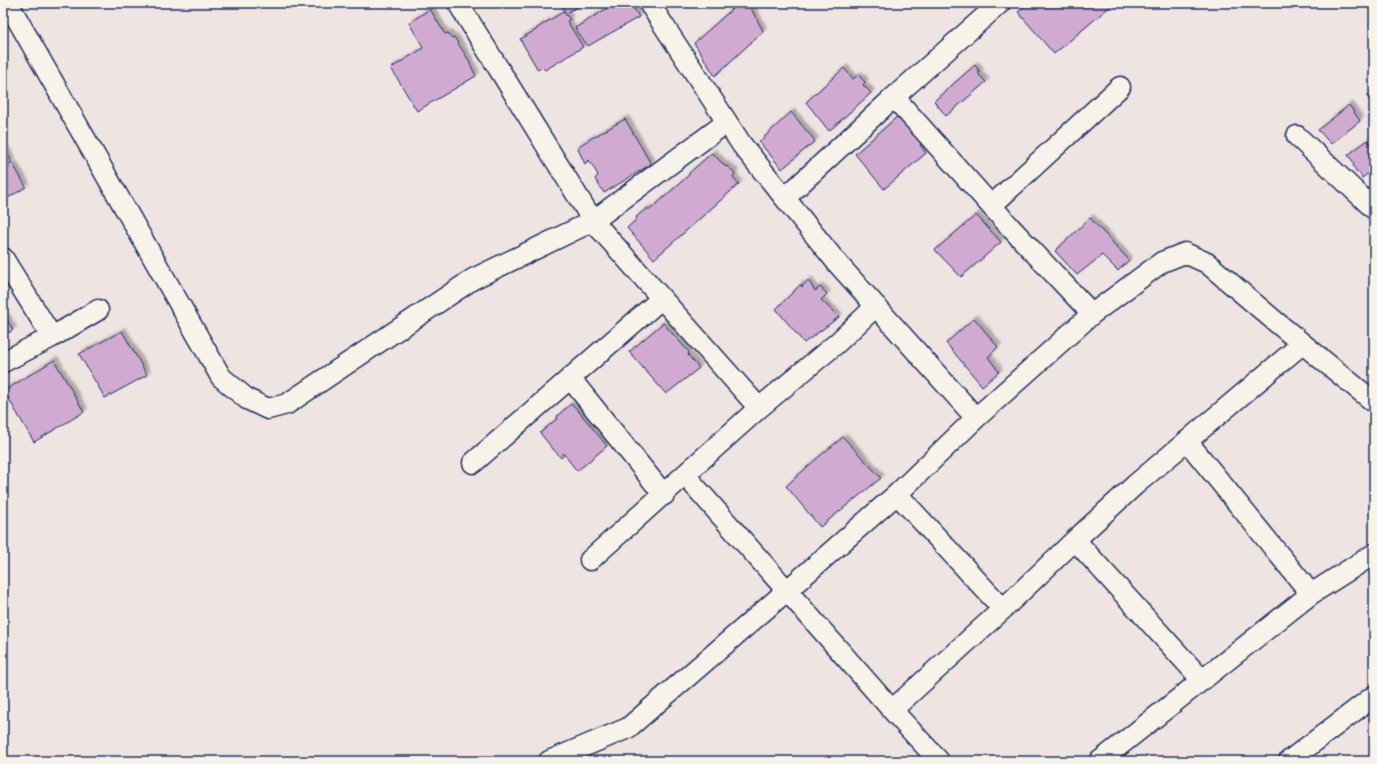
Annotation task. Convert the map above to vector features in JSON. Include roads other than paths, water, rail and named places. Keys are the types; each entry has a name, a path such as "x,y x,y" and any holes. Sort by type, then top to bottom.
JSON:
{"street":[{"path":"8,3 221,377 247,400 268,409 287,404 473,278 592,221 727,122"},
{"path":"458,3 592,221 759,408"},
{"path":"649,3 742,145 838,264 976,418"},
{"path":"785,198 894,97 1000,3"},
{"path":"991,206 1120,87"},
{"path":"894,97 991,206 1092,314"},
{"path":"1297,136 1374,209"},
{"path":"549,761 628,728 897,494 976,418 1092,314 1162,262 1185,253 1207,263 1302,344 1370,391"},
{"path":"3,258 52,337"},
{"path":"473,463 661,298"},
{"path":"590,560 759,408 836,343 876,306"},
{"path":"3,362 52,337 98,310"},
{"path":"892,710 1003,609 1135,485 1302,344"},
{"path":"570,378 664,495"},
{"path":"1187,441 1311,594"},
{"path":"686,475 892,710 939,761"},
{"path":"897,494 1003,609"},
{"path":"1075,540 1202,680"},
{"path":"1100,761 1311,594 1374,554"},
{"path":"1289,761 1374,696"}]}
